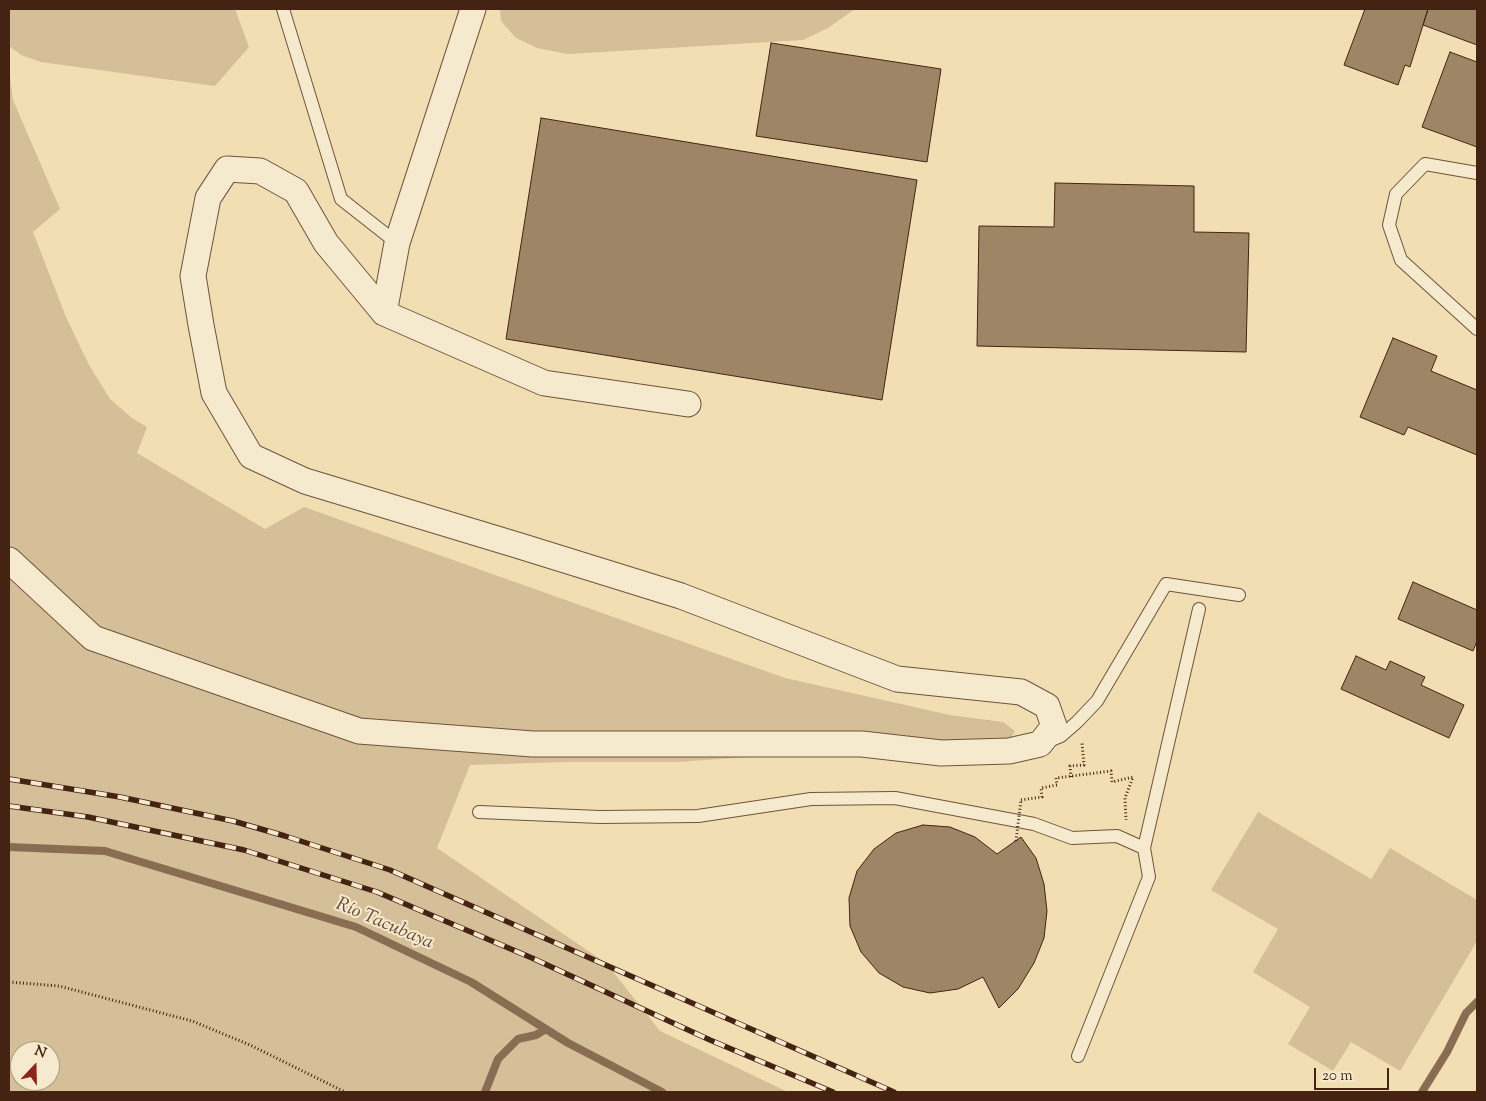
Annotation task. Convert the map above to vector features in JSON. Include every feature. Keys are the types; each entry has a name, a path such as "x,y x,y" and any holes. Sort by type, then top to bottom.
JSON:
{"street":[{"path":"384,313 397,244 473,9"},
{"path":"9,560 93,638 359,731 533,744 862,744 940,753 1009,751 1040,744 1054,726 1047,706 1021,692 897,679 681,596 305,481 251,456 214,392 193,276 208,198 227,169 260,171 296,191 326,243 384,313 544,383 688,404"}],"lane":[{"path":"282,9 341,199 397,244"},
{"path":"1477,173 1425,164 1396,194 1389,225 1401,260 1477,329"},
{"path":"1040,744 1061,736 1097,701 1166,584 1239,595"},
{"path":"1078,1056 1149,877 1144,848 1199,609"},
{"path":"478,812 600,817 698,816 811,799 895,798 1034,824 1072,838 1117,836 1144,848"}],"path":[{"path":"1070,729 1082,741 1084,764 1070,766 1071,776"},
{"path":"1016,841 1021,800 1042,797 1040,788 1057,785 1056,778 1111,771 1112,782 1133,777 1125,798 1127,841"},
{"path":"9,982 59,986 192,1021 250,1045 345,1092"}],"shaded area":[{"path":"9,9 235,9 249,47 215,86 41,62 21,55 9,46"},
{"path":"500,9 855,9 828,28 803,40 568,54 537,48 516,38 501,21"},
{"path":"9,69 13,100 60,209 33,232 66,317 89,365 110,399 132,418 147,427 137,453 265,529 304,507 785,678 950,715 1003,722 1015,731 1011,738 678,762 565,762 470,765 437,848 606,963 660,1031 788,1092 9,1092"},
{"path":"1258,812 1371,879 1390,848 1477,900 1477,941 1400,1071 1351,1042 1333,1071 1288,1044 1310,1007 1253,972 1278,929 1211,890"}],"building":[{"path":"1365,9 1428,9 1410,67 1405,65 1398,85 1344,65"},
{"path":"1428,9 1477,9 1477,45 1423,25"},
{"path":"771,43 941,69 927,162 756,136"},
{"path":"1450,52 1477,62 1477,147 1422,127"},
{"path":"541,118 917,180 882,400 506,339"},
{"path":"1055,183 1194,186 1194,232 1249,233 1246,352 977,346 979,226 1054,227"},
{"path":"1393,338 1437,356 1431,371 1477,390 1477,455 1408,427 1404,435 1360,417"},
{"path":"1413,582 1477,610 1477,641 1473,651 1398,619"},
{"path":"1356,656 1386,670 1390,661 1425,677 1421,685 1464,705 1449,738 1341,689"},
{"path":"923,825 950,827 975,837 997,854 1021,837 1036,858 1044,884 1047,911 1044,938 1034,963 1018,989 999,1008 983,977 958,989 930,993 903,987 879,973 861,952 850,926 849,898 857,871 874,849 896,833"}],"waterway":[{"name":"Río Tacubaya","path":"9,847 105,851 356,927 471,982 568,1043 662,1092"},
{"path":"1422,1092 1447,1052 1466,1013 1477,1002"},
{"path":"485,1092 498,1059 518,1039 536,1035 546,1029"}],"railway":[{"path":"9,779 120,797 233,821 390,870 894,1092"},
{"path":"9,806 88,817 244,850 377,892 532,958 710,1040 833,1092"}]}
